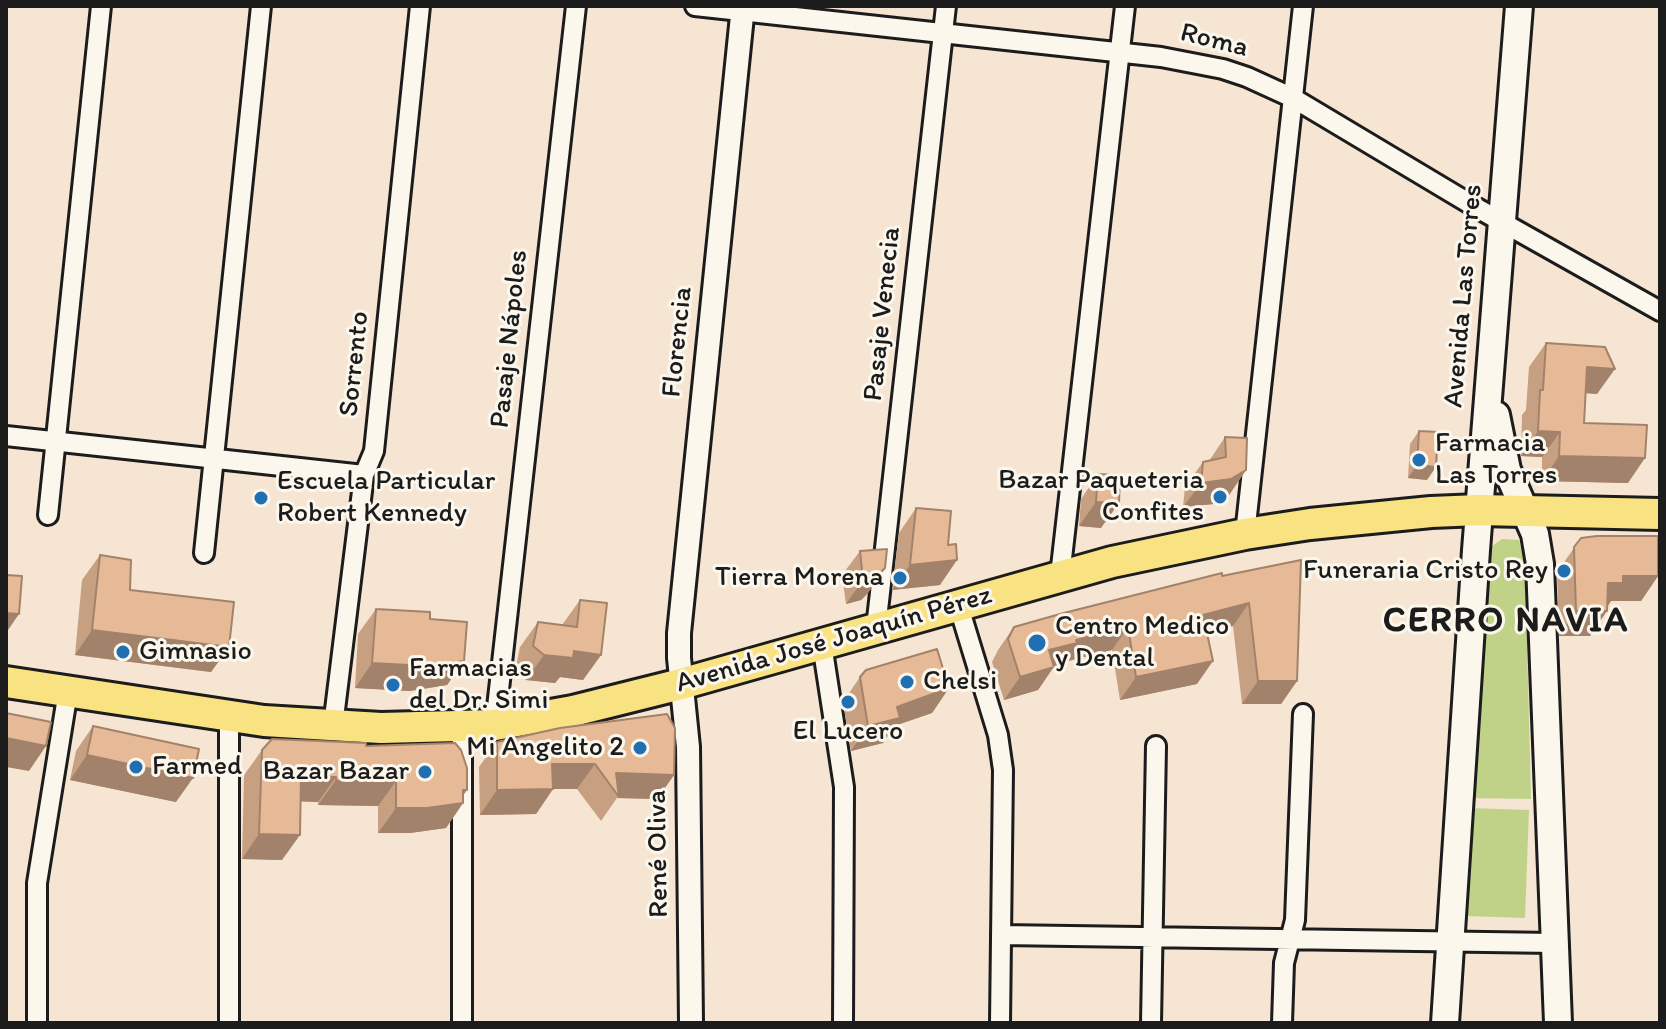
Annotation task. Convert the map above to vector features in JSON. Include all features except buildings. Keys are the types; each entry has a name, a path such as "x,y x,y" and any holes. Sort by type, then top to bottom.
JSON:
{"main road":[{"name":"Avenida Las Torres","path":"1445,1023 1479,510 1519,6"},
{"path":"1489,374 1503,454 1535,534 1540,564 1558,1023"},
{"name":"Avenida José Joaquín Pérez","path":"6,682 229,717 333,726 495,725 560,714 681,684 1060,576 1171,548 1245,534 1386,515 1479,510 1660,514"}],"street":[{"path":"48,515 101,6"},
{"path":"204,553 261,6"},
{"name":"Sorrento","path":"333,726 364,475 374,451 420,6"},
{"name":"Pasaje Nápoles","path":"495,725 576,6"},
{"name":"Roma","path":"695,6 743,8 1192,62 1223,69 1293,98 1660,311"},
{"name":"Pasaje Venecia","path":"876,628 946,6"},
{"path":"1060,576 1125,6"},
{"path":"1245,534 1303,6"},
{"name":"Florencia","path":"681,684 679,633 743,8"},
{"path":"6,436 364,475"},
{"path":"958,604 1001,753 1000,1023"},
{"path":"822,644 844,787 843,1023"},
{"name":"René Oliva","path":"681,684 688,747 691,1023"},
{"path":"37,1023 37,883 68,691"},
{"path":"1282,1023 1284,963 1295,920 1303,714"},
{"path":"229,717 229,1023"},
{"path":"462,727 462,1023"},
{"path":"1151,1023 1156,746"},
{"path":"1001,935 1555,943"}],"green space":[{"path":"1502,539 1519,540 1525,564 1531,799 1468,798 1487,550"},
{"path":"1469,808 1529,810 1525,918 1465,916"}],"place":[{"name":"Farmacia Las Torres","path":"1419,460"},
{"name":"Bazar Paqueteria Confites","path":"1220,497"},
{"name":"Escuela Particular Robert Kennedy","path":"261,498"},
{"name":"Funeraria Cristo Rey","path":"1564,571"},
{"name":"Tierra Morena","path":"900,578"},
{"name":"Centro Medico y Dental","path":"1037,643"},
{"name":"Gimnasio","path":"123,652"},
{"name":"Chelsi","path":"907,682"},
{"name":"Farmacias del Dr. Simi","path":"393,685"},
{"name":"El Lucero","path":"848,702"},
{"name":"Mi Angelito 2","path":"640,748"},
{"name":"Farmed","path":"136,767"},
{"name":"Bazar Bazar","path":"425,772"}],"district":[{"name":"CERRO NAVIA","path":"1506,622"}]}
